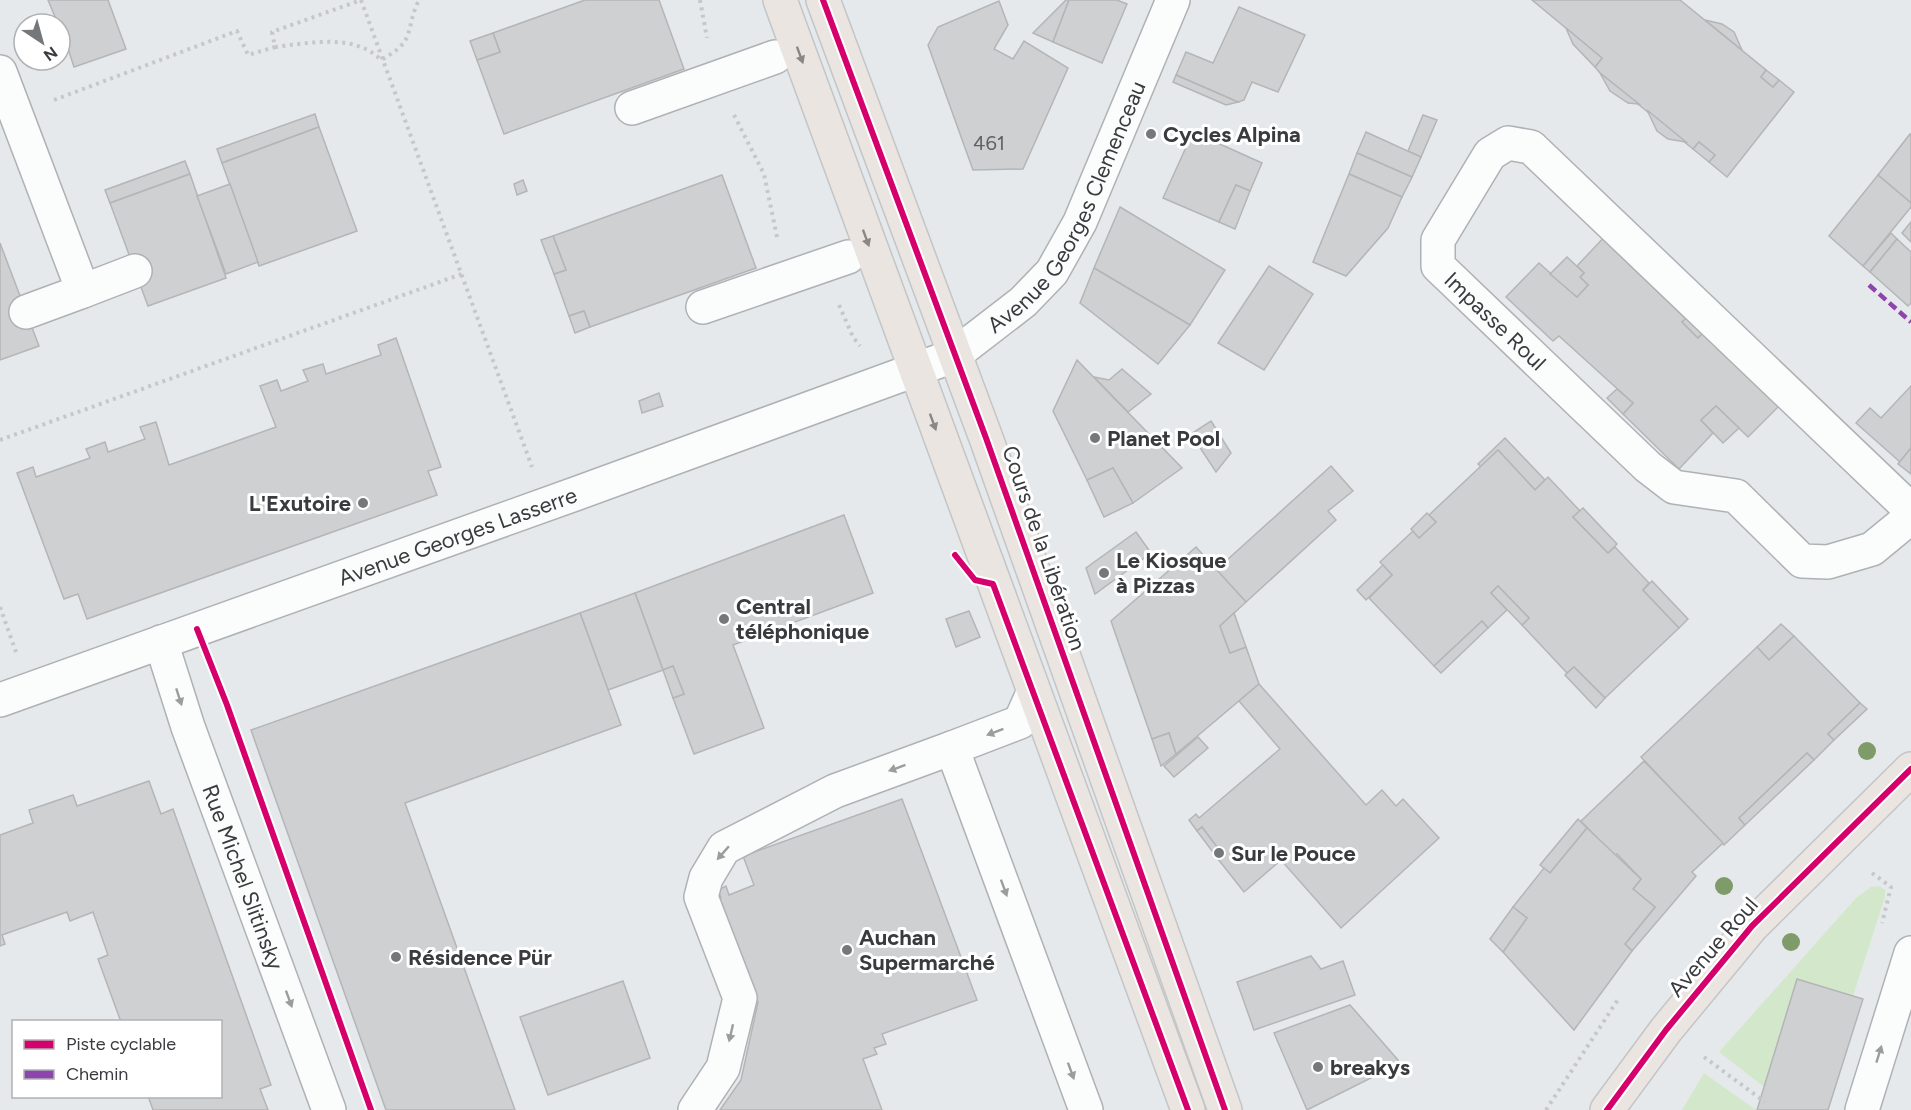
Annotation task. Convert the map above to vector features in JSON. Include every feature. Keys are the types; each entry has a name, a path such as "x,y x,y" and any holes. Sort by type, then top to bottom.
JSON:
{"main road":[{"path":"780,0 914,370 1188,1110"},
{"name":"Cours de la Libération","path":"823,0 953,356 986,438 1225,1110"},
{"name":"Avenue Roul","path":"1607,1110 1666,1030 1752,926 1908,779"}],"street":[{"name":"Avenue Georges Clemenceau","path":"914,370 953,356 1023,302 1052,272 1080,222 1173,0"},
{"path":"632,108 775,57"},
{"path":"0,72 83,291"},
{"name":"Impasse Roul","path":"1911,510 1531,147 1508,143 1490,154 1438,240 1438,266 1648,467 1674,487 1736,496 1802,561 1828,562 1872,549 1911,517"},
{"path":"703,307 789,275 849,257"},
{"path":"26,312 135,271"},
{"name":"Avenue Georges Lasserre","path":"0,700 546,505 914,370"},
{"name":"Rue Michel Slitinsky","path":"161,642 188,727 329,1110"},
{"path":"694,1110 723,1068 740,998 701,897 706,878 724,848 835,791 1020,722 1033,693"},
{"path":"952,748 1086,1110"},
{"path":"1862,1110 1911,953"}],"path":[{"path":"275,47 272,32 361,0 381,60 546,505"},
{"path":"381,60 397,51 409,38 419,0"},
{"path":"700,0 708,42 731,110 764,174 774,230 789,275"},
{"path":"16,114 237,31 248,55 275,47 309,43 347,44 364,47 381,60"},
{"path":"0,440 462,274"},
{"path":"1546,1110 1619,998"},
{"path":"1704,1057 1765,1102"}],"green space":[{"path":"1879,886 1885,890 1885,897 1853,996 1797,979 1764,1087 1719,1052 1856,898 1871,887"},
{"path":"1704,1073 1756,1110 1682,1110"}],"building":[{"path":"48,0 108,0 126,49 74,67 72,12 53,12"},
{"path":"585,0 659,0 684,69 504,134 477,60 500,52 493,33"},
{"path":"1066,0 1069,0 1053,42 1033,33"},
{"path":"1069,0 1117,0 1127,4 1102,63 1053,42"},
{"path":"1532,0 1680,0 1766,70 1761,77 1773,87 1779,80 1794,92 1727,177 1709,162 1715,155 1699,142 1693,149 1600,73 1595,67 1602,58"},
{"path":"999,1 1008,25 994,49 1013,59 1024,41 1068,68 1023,169 973,170 928,45 938,27"},
{"path":"1239,7 1305,35 1278,92 1252,82 1244,100 1238,102 1176,75 1186,52 1213,63"},
{"path":"1705,20 1722,24 1734,32 1742,50"},
{"path":"1566,28 1602,58 1595,67 1573,44"},
{"path":"493,33 500,52 477,60 470,41"},
{"path":"1766,70 1779,80 1773,87 1761,77"},
{"path":"1600,73 1639,104 1628,103 1610,91"},
{"path":"1176,75 1238,102 1226,105 1173,82"},
{"path":"1647,110 1686,142 1668,139 1657,131"},
{"path":"315,114 319,127 222,163 217,149"},
{"path":"1423,115 1437,120 1421,157 1408,151"},
{"path":"319,127 357,231 259,266 222,163"},
{"path":"1193,132 1262,163 1250,191 1236,185 1219,222 1163,198"},
{"path":"1366,132 1421,157 1412,177 1357,153"},
{"path":"1911,135 1911,203 1878,175"},
{"path":"1699,142 1715,155 1709,162 1693,149"},
{"path":"1357,153 1412,177 1402,197 1349,174"},
{"path":"185,161 190,174 110,203 105,190"},
{"path":"190,174 226,278 148,306 110,203"},
{"path":"1349,174 1402,197 1388,228 1346,276 1313,262"},
{"path":"722,175 756,268 590,327 584,311 569,316 554,274 566,270 553,236"},
{"path":"1878,175 1911,203 1911,207 1863,266 1829,236"},
{"path":"523,180 527,191 517,195 514,184"},
{"path":"230,184 258,262 226,274 197,196"},
{"path":"1236,185 1250,191 1235,229 1219,222"},
{"path":"1120,207 1225,270 1190,325 1094,268"},
{"path":"1911,222 1911,242 1902,233"},
{"path":"1609,232 1634,257 1628,263 1686,319 1682,322 1698,338 1708,327 1783,402 1748,437 1716,406 1701,420 1713,433 1679,469 1623,414 1633,403 1559,336 1553,341 1506,297 1539,263 1577,297 1588,285 1580,277 1584,273 1577,266"},
{"path":"1891,233 1897,239 1870,272 1863,266"},
{"path":"553,236 566,270 554,274 541,240"},
{"path":"1897,239 1911,252 1911,303 1908,306 1870,272"},
{"path":"0,243 39,346 0,360"},
{"path":"1567,257 1584,273 1580,277 1588,285 1577,297 1550,274"},
{"path":"1269,266 1313,294 1264,370 1218,343"},
{"path":"1094,268 1190,325 1158,364 1080,303"},
{"path":"584,311 590,327 575,333 569,316"},
{"path":"1692,312 1708,327 1698,338 1682,322"},
{"path":"396,338 441,467 428,471 437,495 87,619 78,594 64,599 17,473 33,467 36,477 90,458 86,449 105,442 108,452 145,439 140,427 156,422 169,465 276,427 260,386 277,380 281,391 308,381 303,370 323,364 326,374 381,355 378,345"},
{"path":"1077,360 1182,468 1133,503 1113,468 1087,480 1053,411"},
{"path":"1122,369 1151,394 1128,412 1094,377 1109,380"},
{"path":"1911,386 1911,448 1900,462 1856,423 1870,408 1881,418"},
{"path":"1617,389 1633,403 1623,414 1607,398"},
{"path":"659,393 663,406 642,413 639,401"},
{"path":"1716,406 1739,428 1723,443 1701,420"},
{"path":"1211,421 1231,453 1216,472 1191,434"},
{"path":"1505,438 1545,480 1535,490 1498,450 1481,467 1478,464"},
{"path":"1911,448 1911,474 1898,464"},
{"path":"1498,450 1535,490 1548,477 1580,511 1573,517 1608,553 1615,547 1649,583 1643,590 1679,628 1605,698 1574,667 1567,673 1522,625 1529,618 1498,586 1491,593 1507,610 1488,628 1482,621 1434,666 1369,598 1392,575 1380,562 1413,531 1419,538 1436,522 1429,515"},
{"path":"1331,466 1353,491 1328,511 1336,520 1246,602 1216,570"},
{"path":"1113,468 1133,503 1104,517 1087,480"},
{"path":"1583,508 1617,544 1608,553 1573,517"},
{"path":"1427,513 1436,522 1419,538 1411,529"},
{"name":"Central téléphonique","path":"844,515 873,593 733,645 764,728 694,754 673,698 684,694 673,666 663,670 635,593"},
{"path":"1136,532 1151,553 1095,594 1086,568"},
{"path":"1196,547 1246,602 1220,626 1230,653 1246,647 1259,684 1176,754 1169,733 1152,739 1111,621"},
{"path":"1383,565 1392,575 1366,600 1357,590"},
{"path":"1652,581 1688,619 1679,628 1643,590"},
{"path":"1498,586 1529,618 1522,625 1491,593"},
{"path":"635,593 663,670 608,690 580,613"},
{"path":"969,611 980,637 956,647 946,619"},
{"name":"Résidence Pür","path":"580,613 621,725 405,803 515,1110 386,1110 251,730"},
{"path":"1234,613 1246,647 1230,653 1220,626"},
{"path":"1482,621 1488,628 1441,673 1434,666"},
{"path":"1781,624 1794,636 1769,660 1757,647"},
{"path":"1794,636 1860,703 1828,734 1834,740 1814,760 1807,753 1739,818 1745,825 1724,845 1641,757 1757,647 1769,660"},
{"path":"673,666 684,694 673,698 663,670"},
{"path":"1574,667 1605,698 1596,708 1565,675"},
{"path":"1259,684 1366,805 1382,790 1396,806 1403,799 1439,838 1341,928 1281,860 1244,892 1218,859 1223,855 1202,827 1197,831 1189,820 1196,814 1199,818 1280,749 1239,701"},
{"path":"1860,703 1867,709 1834,740 1828,734"},
{"path":"1169,733 1176,754 1161,766 1152,739"},
{"path":"1198,737 1208,748 1174,777 1164,766"},
{"path":"1807,753 1814,760 1745,825 1739,818"},
{"path":"1644,761 1723,843 1692,872 1696,876 1632,951 1625,944 1655,907 1633,889 1641,879 1617,854 1614,856 1581,821"},
{"path":"149,781 161,814 173,809 271,1085 260,1089 268,1110 153,1110 149,1098 222,1098 222,1020 120,1020 98,959 108,955 93,912 70,921 67,912 2,935 5,944 0,946 0,835 33,823 29,810 73,795 77,806"},
{"name":"Auchan Supermarché","path":"902,799 977,1000 882,1034 886,1044 874,1048 877,1054 863,1059 882,1110 720,1110 741,1080 758,1002 716,899 721,898 718,890 726,886 729,895 754,885 743,856"},
{"path":"1578,819 1587,828 1550,873 1540,865"},
{"path":"1202,827 1223,855 1218,859 1197,831"},
{"path":"1587,828 1641,879 1633,889 1655,907 1625,944 1632,951 1574,1030 1503,952 1527,918 1513,907 1544,868 1550,873"},
{"path":"1513,907 1527,918 1503,952 1490,939"},
{"path":"1311,956 1321,969 1343,961 1355,995 1254,1030 1237,982"},
{"path":"1797,979 1863,999 1828,1110 1757,1110"},
{"path":"623,981 650,1058 548,1095 520,1017"},
{"path":"1350,1005 1398,1060 1397,1065 1307,1110 1274,1033"}],"marked path":[{"path":"1869,285 1911,322"}],"cycle path":[{"path":"823,0 986,438 1225,1110"},
{"path":"955,555 975,580 993,584 1188,1110"},
{"path":"197,629 227,705 371,1110"},
{"path":"1607,1110 1666,1030 1752,926 1911,769"}],"place":[{"name":"Cycles Alpina","path":"1151,134"},
{"name":"Planet Pool","path":"1095,438"},
{"name":"L'Exutoire","path":"363,503"},
{"name":"Le Kiosque à Pizzas","path":"1104,573"},
{"name":"Central téléphonique","path":"724,619"},
{"name":"Sur le Pouce","path":"1219,853"},
{"name":"Auchan Supermarché","path":"847,950"},
{"name":"Résidence Pür","path":"396,957"},
{"name":"breakys","path":"1318,1067"}]}
